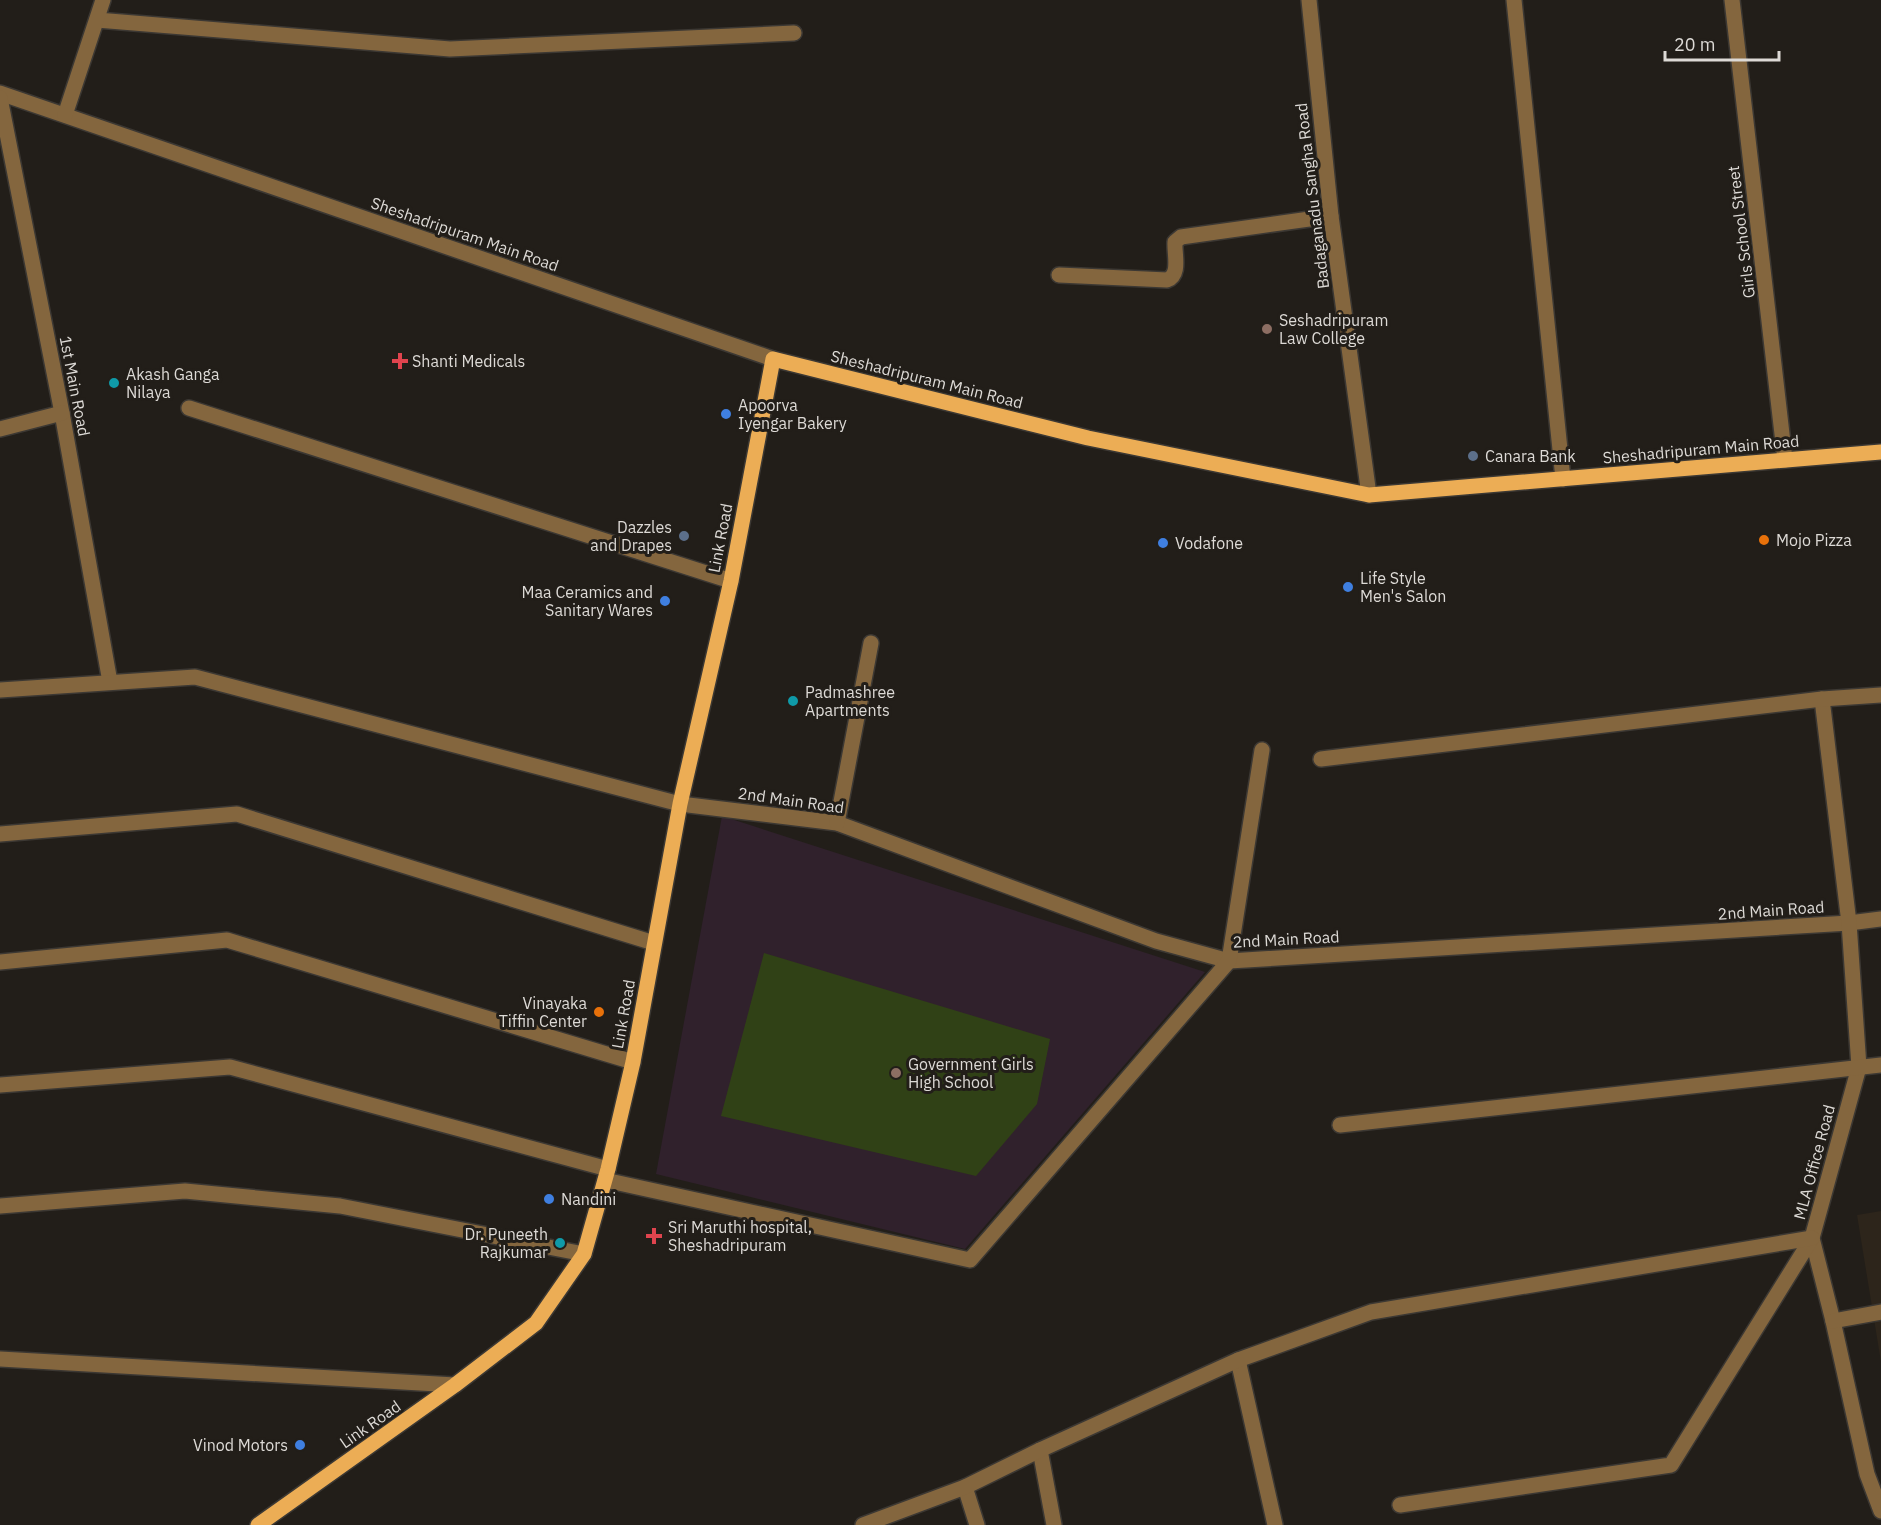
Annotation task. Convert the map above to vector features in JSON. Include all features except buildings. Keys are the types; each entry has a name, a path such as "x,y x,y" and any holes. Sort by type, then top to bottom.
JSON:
{"main road":[{"name":"Sheshadripuram Main Road","path":"773,359 1088,438 1370,495 1881,452"},
{"name":"Link Road","path":"258,1525 455,1385 536,1323 584,1254 607,1174 633,1062 680,804 731,582 773,359"}],"street":[{"path":"65,116 103,0"},
{"name":"Badaganadu Sangha Road","path":"1309,0 1331,216 1370,495"},
{"path":"1514,0 1563,479"},
{"name":"Girls School Street","path":"1732,0 1785,460"},
{"path":"97,20 450,49 794,33"},
{"name":"Sheshadripuram Main Road","path":"0,95 773,359"},
{"name":"1st Main Road","path":"0,95 62,413 110,682"},
{"path":"1059,275 1172,278 1175,273 1175,242 1181,237 1331,216"},
{"path":"189,408 731,582"},
{"path":"0,429 62,413"},
{"path":"837,823 871,643"},
{"name":"2nd Main Road","path":"0,690 195,677 680,804 837,823 1156,940 1230,961 1849,923 1881,919"},
{"path":"1321,759 1822,699 1881,695"},
{"name":"MLA Office Road","path":"1822,699 1849,923 1859,1067 1812,1238 1867,1474 1881,1511"},
{"path":"0,1085 230,1067 607,1174 970,1260 1230,961 1262,750"},
{"path":"0,834 237,814 654,943"},
{"path":"0,962 227,940 633,1062"},
{"path":"1340,1125 1881,1065"},
{"path":"0,1206 185,1191 340,1206 584,1254"},
{"path":"863,1525 965,1487 1040,1450 1238,1360 1371,1312 1812,1238"},
{"path":"1400,1505 1671,1465 1812,1238"},
{"path":"1833,1322 1881,1312"},
{"path":"0,1359 455,1385"},
{"path":"1238,1360 1275,1525"},
{"path":"1040,1450 1054,1525"},
{"path":"965,1487 977,1525"}],"shaded area":[{"name":"Government Girls High School","path":"722,816 1205,972 965,1249 656,1174"},
{"path":"1881,1211 1881,1362 1857,1215"}],"green space":[{"path":"764,953 1050,1039 1037,1104 976,1176 721,1116"}],"place":[{"name":"Seshadripuram Law College","path":"1267,329"},
{"name":"Shanti Medicals","path":"400,361"},
{"name":"Akash Ganga Nilaya","path":"114,383"},
{"name":"Apoorva Iyengar Bakery","path":"726,414"},
{"name":"Canara Bank","path":"1473,456"},
{"name":"Dazzles and Drapes","path":"684,536"},
{"name":"Mojo Pizza","path":"1764,540"},
{"name":"Vodafone","path":"1163,543"},
{"name":"Life Style Men's Salon","path":"1348,587"},
{"name":"Maa Ceramics and Sanitary Wares","path":"665,601"},
{"name":"Padmashree Apartments","path":"793,701"},
{"name":"Vinayaka Tiffin Center","path":"599,1012"},
{"name":"Government Girls High School","path":"896,1073"},
{"name":"Nandini","path":"549,1199"},
{"name":"Sri Maruthi hospital, Sheshadripuram","path":"654,1236"},
{"name":"Dr. Puneeth Rajkumar","path":"560,1243"},
{"name":"Vinod Motors","path":"300,1445"}]}
